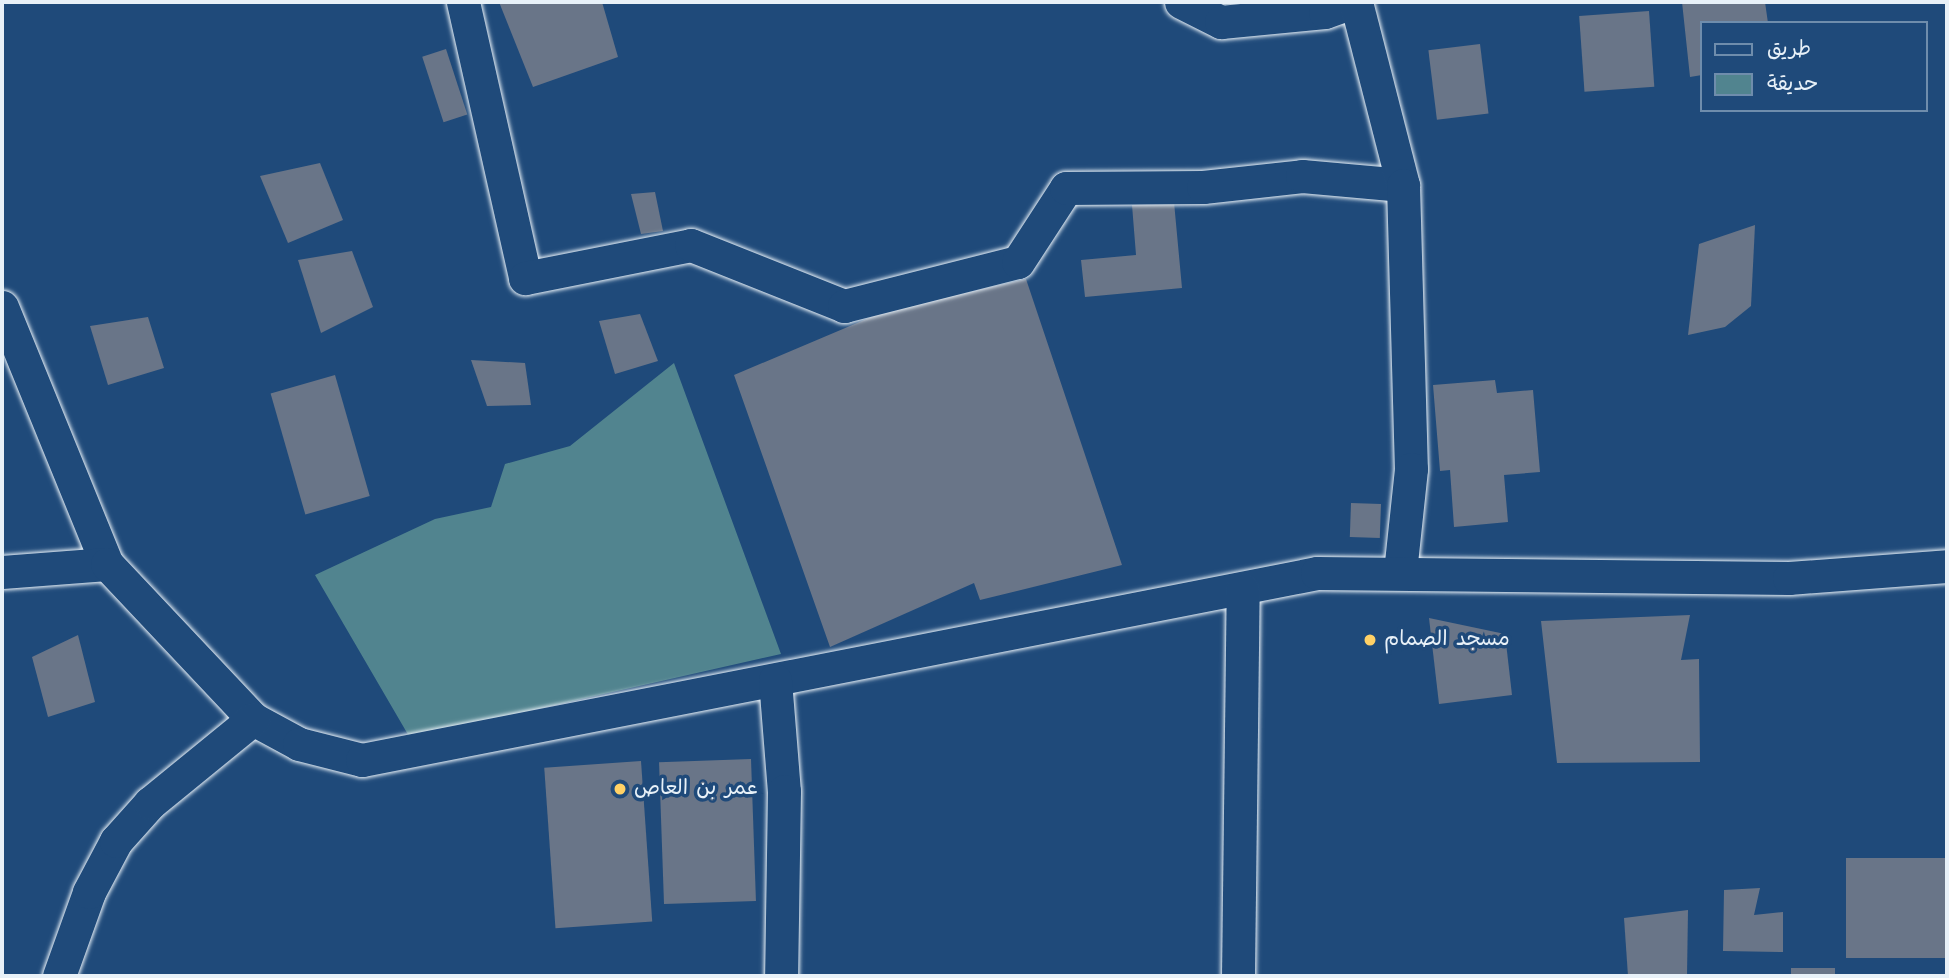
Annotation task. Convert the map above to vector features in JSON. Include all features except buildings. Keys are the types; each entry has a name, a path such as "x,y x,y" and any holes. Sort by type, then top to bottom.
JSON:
{"street":[{"path":"463,2 468,49 491,111 496,166 525,278 691,246 844,306 1018,262 1066,188 1203,187 1302,176 1403,185"},
{"path":"1181,2 1220,22 1325,12 1354,2 1403,185 1410,469 1400,572"},
{"path":"2,307 107,564 253,719 299,744 362,760 1317,573 1789,578 1947,566"},
{"path":"2,572 107,564"},
{"path":"1238,976 1243,589"},
{"path":"775,680 784,791 781,976"},
{"path":"59,976 89,892 116,841 150,803 253,719"}],"green space":[{"path":"674,363 781,654 410,738 315,575 435,519 491,507 505,464 570,446"}],"place":[{"name":"مسجد الصمام","path":"1370,640"},
{"name":"عمر بن العاص","path":"620,789"}]}
